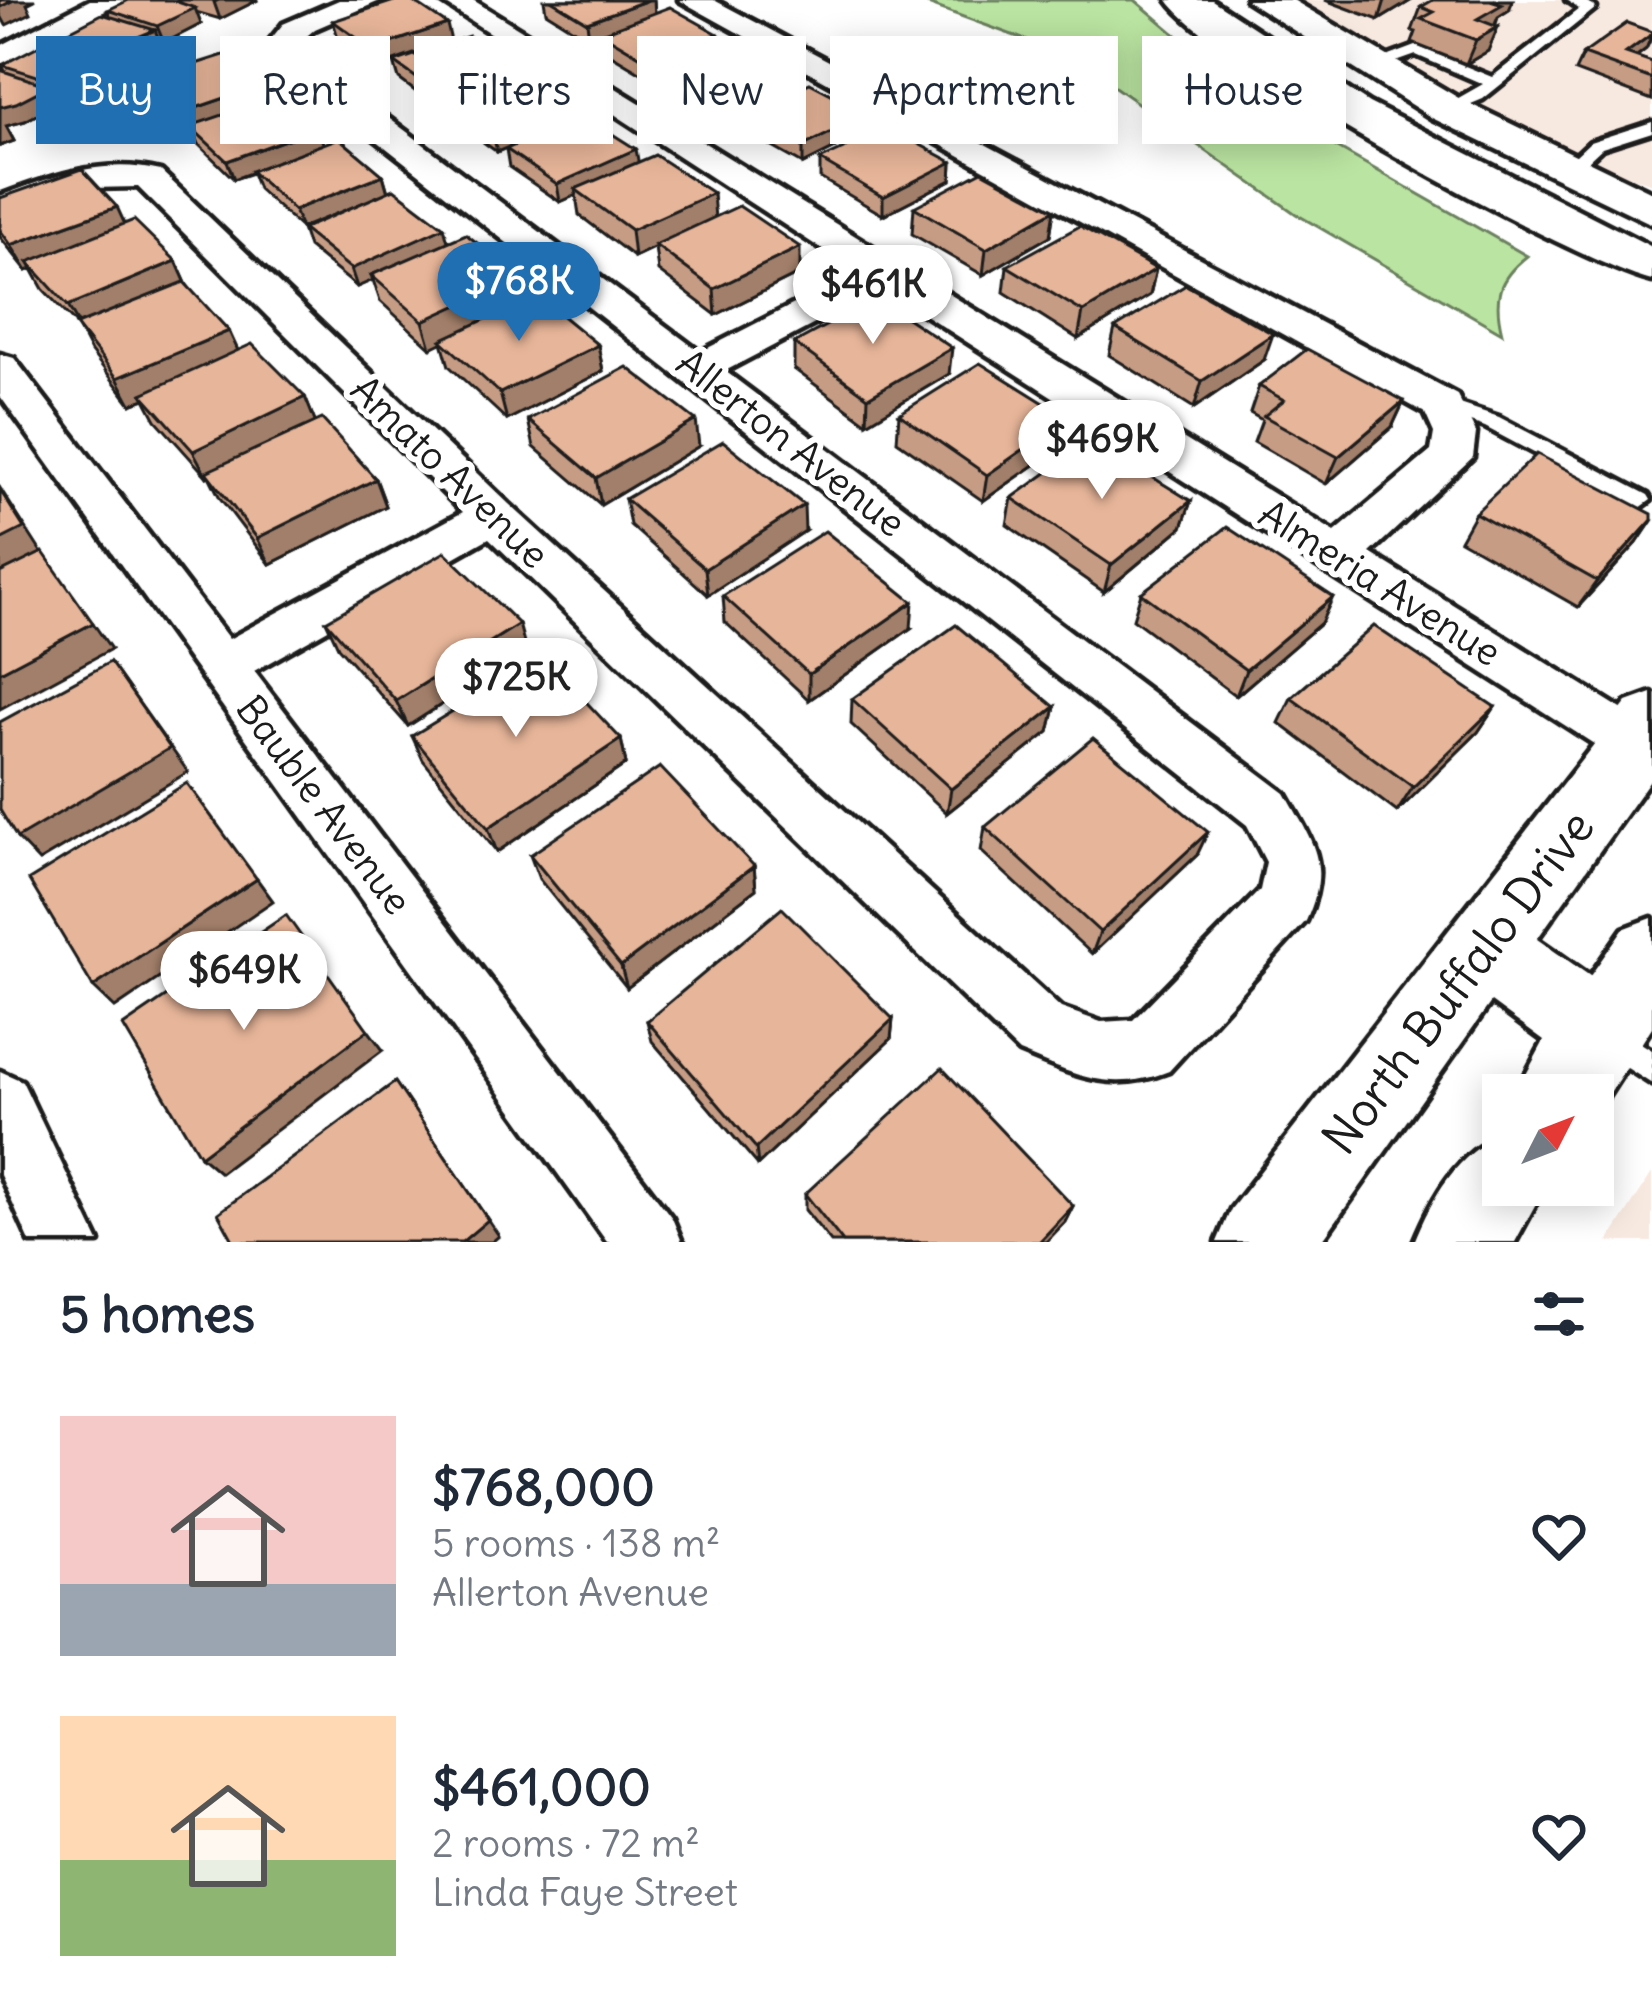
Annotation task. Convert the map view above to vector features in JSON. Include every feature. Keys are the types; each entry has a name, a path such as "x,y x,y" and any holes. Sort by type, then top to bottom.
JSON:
{"main road":[{"path":"1187,0 1286,69 1404,140 1652,266"},
{"path":"1265,0 1447,109 1652,210"},
{"name":"North Buffalo Drive","path":"1264,1242 1644,734"},
{"path":"1481,947 1604,1065 1652,956"},
{"path":"1461,1242 1485,1206"}],"street":[{"path":"0,58 112,0"},
{"name":"Allerton Avenue","path":"368,0 308,22 282,38 278,49 1266,809 1294,861 1286,904 1147,1048 1101,1053"},
{"name":"Almeria Avenue","path":"453,0 1337,556 1644,734"},
{"path":"693,0 1448,418 1452,457 1337,556"},
{"name":"Amato Avenue","path":"0,208 82,178 124,172 149,178 493,515 1041,1031 1101,1053"},
{"path":"698,370 885,272"},
{"name":"Bauble Avenue","path":"0,367 648,1242"},
{"path":"221,665 493,515"},
{"path":"0,1102 65,1242"}],"lane":[{"path":"1573,0 1589,8"},
{"path":"1447,109 1493,83 1589,8 1610,0"},
{"path":"1372,66 1416,50 1493,83"},
{"path":"1568,170 1596,145 1652,127"},
{"path":"1448,418 1492,422 1640,500"}],"shaded area":[{"path":"1281,0 1652,0 1652,184 1514,134"},
{"path":"1652,1173 1652,1242 1608,1242"}],"green space":[{"path":"917,0 1135,0 1178,36 1142,36 1142,106 1118,89 1118,36 1015,36"},
{"path":"1196,144 1331,144 1527,256 1500,290 1502,333 1296,214"}],"building":[{"path":"129,0 172,0 195,8 157,26 108,10"},
{"path":"397,0 411,0 447,24 390,43 390,36 354,36 333,21"},
{"path":"551,0 648,0 587,22"},
{"path":"1433,0 1495,0 1503,4 1477,19 1498,27 1476,40 1421,19 1434,12 1421,7"},
{"path":"670,7 718,34 637,36 637,54 601,33"},
{"path":"102,14 155,30 140,36 67,32"},
{"path":"1627,23 1652,32 1626,53 1652,62 1652,79 1583,54"},
{"path":"36,47 36,76 2,65"},
{"path":"414,55 414,76 394,62"},
{"path":"220,56 220,100 196,108 196,64"},
{"path":"0,70 36,82 36,93 0,107"},
{"path":"806,85 830,94 830,133 803,146 799,144 806,144"},
{"path":"220,116 220,144 274,144 227,161 196,132 196,124"},
{"path":"613,134 636,149 557,184 506,149 518,144 613,144"},
{"path":"323,144 346,144 383,175 294,210 251,171"},
{"path":"854,144 919,144 952,162 883,197 820,160"},
{"path":"655,155 713,193 631,230 575,189"},
{"path":"82,169 117,207 11,245 0,230 0,198"},
{"path":"982,171 1054,210 986,249 914,207"},
{"path":"394,189 444,227 351,269 302,229"},
{"path":"739,206 800,247 714,289 655,245"},
{"path":"134,220 176,261 68,306 28,262"},
{"path":"1080,226 1156,269 1083,312 1007,266"},
{"path":"466,234 519,277 423,321 371,275"},
{"path":"184,282 229,331 117,378 76,325"},
{"path":"1186,285 1273,334 1202,381 1115,328"},
{"path":"537,295 598,345 500,393 441,340"},
{"path":"877,298 952,348 868,397 794,343"},
{"path":"252,344 305,397 193,451 142,394"},
{"path":"1307,349 1404,401 1338,457 1264,416 1284,400 1259,386"},
{"path":"980,363 1068,418 987,475 899,414"},
{"path":"627,367 696,420 596,478 528,420"},
{"path":"322,419 376,479 257,538 206,472"},
{"path":"1092,440 1191,501 1111,565 1012,498"},
{"path":"723,441 804,505 705,569 625,499"},
{"path":"1537,454 1652,514 1652,520 1597,581 1475,513"},
{"path":"0,490 24,528 0,540"},
{"path":"1227,527 1333,597 1246,670 1141,593"},
{"path":"825,531 913,602 809,674 723,596"},
{"path":"43,552 93,623 0,672 0,573"},
{"path":"445,552 519,624 396,701 326,621"},
{"path":"956,625 1055,707 951,789 852,699"},
{"path":"1374,626 1495,707 1413,787 1291,698"},
{"path":"543,656 621,739 488,828 412,736"},
{"path":"110,662 170,748 17,838 0,810 0,722"},
{"path":"1093,738 1208,832 1100,932 985,827"},
{"path":"660,767 754,866 621,966 530,855"},
{"path":"187,783 257,879 93,987 29,880"},
{"path":"782,908 893,1019 756,1148 647,1021"},
{"path":"286,915 368,1030 200,1156 123,1026"},
{"path":"942,1068 1073,1206 1039,1242 843,1242 805,1194"},
{"path":"395,1082 488,1220 462,1242 234,1242 218,1213"}]}
